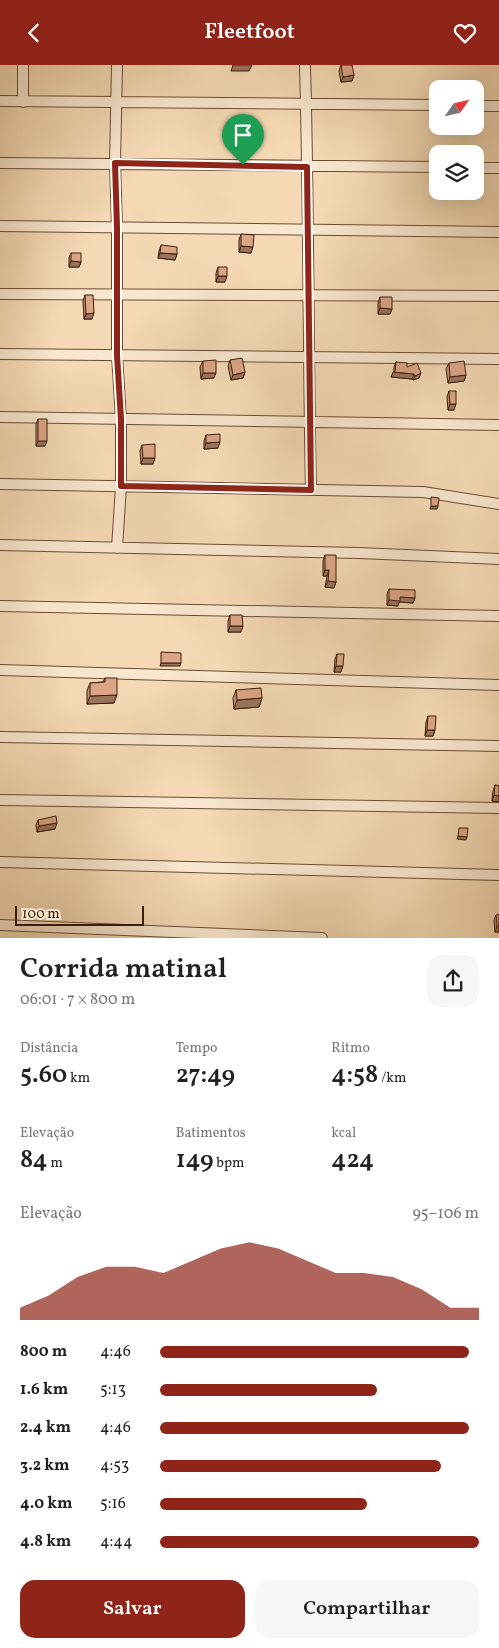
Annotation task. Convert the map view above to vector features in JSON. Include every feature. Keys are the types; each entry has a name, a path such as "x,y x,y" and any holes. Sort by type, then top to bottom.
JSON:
{"street":[{"path":"23,65 23,102"},
{"path":"116,65 117,355 121,419 121,486 117,547"},
{"path":"305,65 310,295 308,357 311,490"},
{"path":"0,101 429,105"},
{"path":"484,106 499,106"},
{"path":"0,163 429,167"},
{"path":"484,167 499,168"},
{"path":"0,226 499,232"},
{"path":"0,294 499,296"},
{"path":"0,354 499,359"},
{"path":"0,417 499,425"},
{"path":"0,484 423,492 499,504"},
{"path":"0,545 359,553 499,559"},
{"path":"0,606 499,616"},
{"path":"0,670 499,685"},
{"path":"0,737 499,746"},
{"path":"0,799 499,808"},
{"path":"0,862 499,875"},
{"path":"0,925 322,938"}],"building":[{"path":"341,65 352,65 354,75 343,77"},
{"path":"241,234 254,235 253,247 241,246"},
{"path":"161,245 177,247 177,254 160,253"},
{"path":"71,253 81,253 81,262 71,261"},
{"path":"218,267 227,267 227,276 218,276"},
{"path":"85,295 93,295 94,313 86,314"},
{"path":"380,297 392,297 392,309 380,308"},
{"path":"242,358 245,372 233,375 230,360"},
{"path":"216,360 216,373 203,373 203,361"},
{"path":"464,361 466,375 450,377 449,363"},
{"path":"396,362 407,363 407,367 417,363 421,373 415,376 414,374 393,372 395,371"},
{"path":"449,391 456,391 456,404 450,404"},
{"path":"38,419 47,419 47,441 38,441"},
{"path":"220,434 220,442 206,443 206,435"},
{"path":"155,444 155,458 143,458 142,445"},
{"path":"431,497 439,498 438,506 431,506"},
{"path":"325,555 336,555 336,582 328,581 329,570 325,570"},
{"path":"389,589 415,590 415,598 400,597 400,601 389,600"},
{"path":"230,615 242,615 243,626 230,626"},
{"path":"161,652 181,653 181,663 161,663"},
{"path":"337,654 344,654 343,666 336,666"},
{"path":"105,678 117,678 117,695 90,696 90,683 105,682"},
{"path":"261,688 262,698 237,700 236,690"},
{"path":"428,716 436,716 435,730 427,730"},
{"path":"495,785 499,786 499,796 494,795"},
{"path":"56,816 57,823 39,826 38,820"},
{"path":"459,828 468,828 467,837 458,836"},
{"path":"499,914 499,926 497,926 496,915"}],"route":[{"path":"115,163 243,165 307,167 311,490 121,486 121,419 117,355 115,163"}]}
